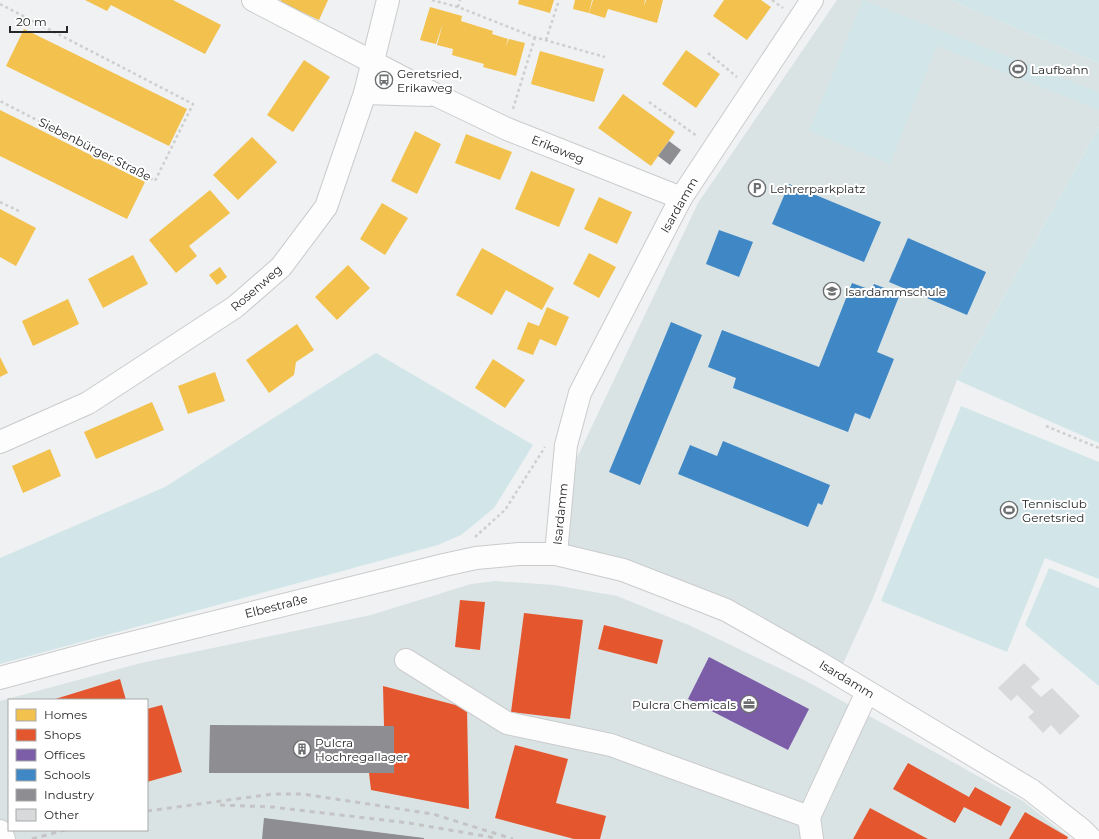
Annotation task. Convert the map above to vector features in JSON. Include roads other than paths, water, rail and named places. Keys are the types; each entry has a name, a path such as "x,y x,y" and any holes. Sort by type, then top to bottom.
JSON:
{"street":[{"name":"Erikaweg","path":"253,0 438,96 507,129 681,198"},
{"name":"Rosenweg","path":"0,442 88,403 235,307 281,267 326,207 364,93 388,0"},
{"name":"Isardamm","path":"812,0 681,198 580,393 566,445 556,554 623,570 726,610 1031,790 1082,830 1091,839"},
{"name":"Erikaweg","path":"364,93 438,96"},
{"name":"Elbestraße","path":"0,678 102,650 444,565 476,558 519,554 556,554"},
{"path":"406,660 507,723 611,745 809,817"},
{"path":"812,839 809,817 867,692"},
{"path":"0,831 4,839"}],"railway":[{"path":"148,811 273,794 303,794 433,814 513,839"},
{"path":"220,805 272,807 409,823 496,838"},
{"path":"32,839 61,831"}],"place":[{"name":"Laufbahn","path":"1018,69"},
{"name":"Geretsried, Erikaweg","path":"384,80"},
{"name":"Lehrerparkplatz","path":"757,188"},
{"name":"Isardammschule","path":"832,291"},
{"name":"Tennisclub Geretsried","path":"1009,510"},
{"name":"Pulcra Chemicals","path":"749,704"},
{"name":"Pulcra Hochregallager","path":"302,749"}]}
